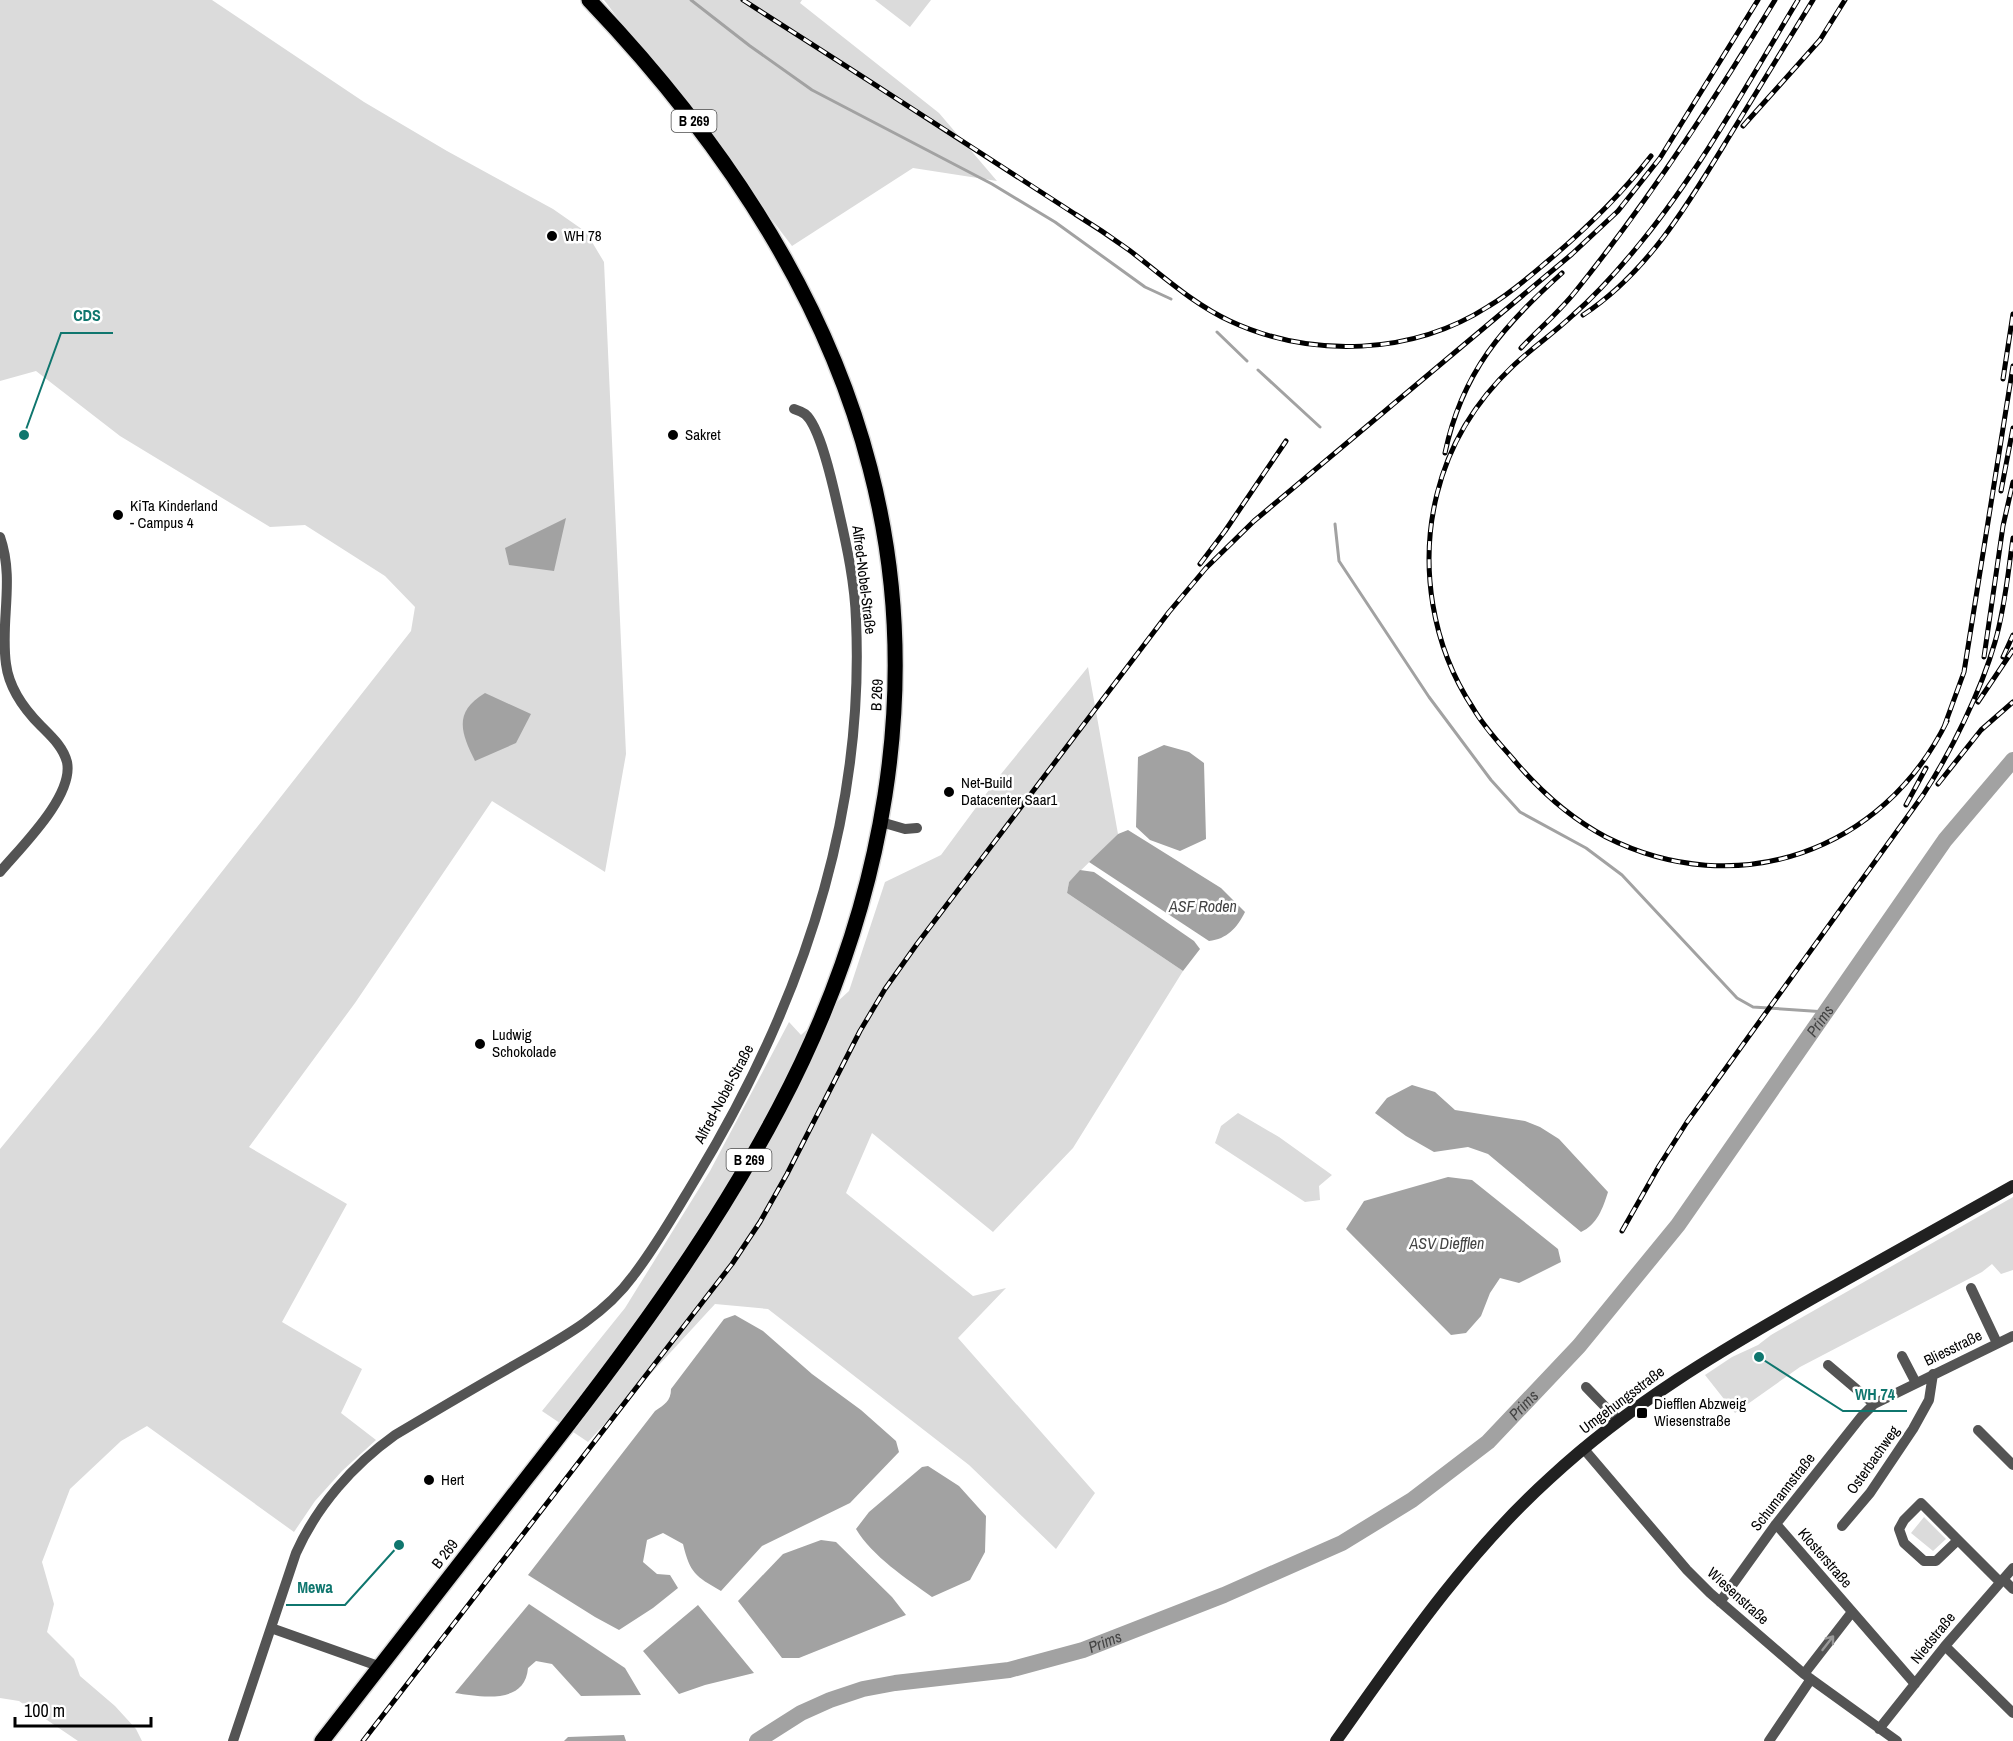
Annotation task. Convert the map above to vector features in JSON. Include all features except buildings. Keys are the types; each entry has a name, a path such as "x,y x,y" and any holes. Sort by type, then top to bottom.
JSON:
{"main road":[{"name":"B 269","path":"322,1741 626,1348 732,1190 781,1105 849,949 862,904 889,777 896,665 891,587 883,524 870,468 844,386 800,288 767,228 732,174 670,90 589,0"},
{"name":"Umgehungsstraße","path":"1336,1741 1459,1572 1524,1503 1583,1448 1618,1420 1689,1370 2013,1186"}],"street":[{"name":"Alfred-Nobel-Straße","path":"233,1741 286,1580 304,1535 333,1492 369,1455 395,1435 588,1321 611,1301 632,1278 652,1249 738,1106 785,1003 806,951 842,824 854,746 857,668 856,618 847,546 827,462 814,428 803,413 794,409"},
{"path":"0,537 6,572 5,646 9,679 23,706 62,750 68,768 66,782 54,807 0,872"},
{"path":"881,822 905,829 917,828"},
{"path":"1971,1288 1997,1344"},
{"name":"Bliesstraße","path":"1874,1404 2013,1336"},
{"path":"1902,1356 1916,1383"},
{"path":"1828,1365 1874,1404"},
{"name":"Osterbachweg","path":"1842,1526 1870,1493 1918,1420 1929,1400 1933,1374"},
{"path":"1586,1387 1618,1420"},
{"name":"Schumannstraße","path":"1720,1602 1776,1524 1861,1417 1874,1404"},
{"path":"1978,1430 2013,1465"},
{"name":"Wiesenstraße","path":"1583,1448 1687,1570 1720,1602 1808,1676 1897,1741"},
{"path":"1959,1540 1936,1560 1924,1561 1904,1543 1899,1529 1904,1520 1921,1503 2001,1580 2013,1588"},
{"name":"Klosterstraße","path":"1776,1524 1915,1684"},
{"name":"Niedstraße","path":"1879,1730 1945,1646 2013,1568"},
{"name":"Klosterstraße","path":"1769,1741 1808,1676 1852,1612"},
{"path":"271,1628 381,1667"},
{"path":"1945,1646 2013,1713"}],"shaded area":[{"path":"0,0 212,0 364,102 553,209 586,232 604,262 626,754 605,872 492,801 355,1003 249,1147 347,1204 282,1322 362,1369 341,1413 376,1440 342,1471 315,1501 294,1532 147,1426 121,1441 70,1489 42,1562 54,1604 47,1632 74,1659 80,1676 115,1706 136,1729 142,1741 78,1741 19,1701 0,1698 0,1149 100,1027 411,631 415,607 385,576 305,525 270,527 120,436 36,371 0,381"},
{"path":"604,0 802,0 800,3 939,113 997,181 913,168 792,246"},
{"path":"875,0 931,0 910,27"},
{"path":"1088,667 1118,834 1069,882 1067,893 1183,971 1073,1148 993,1232 872,1133 846,1193 973,1296 1006,1288 958,1338 1095,1493 1056,1549 969,1465 768,1309 715,1304 588,1442 542,1411 625,1308 710,1171 789,1022 801,1035 849,991 885,882 941,855 997,779"},
{"path":"1238,1113 1279,1137 1332,1175 1319,1186 1320,1200 1305,1202 1215,1143 1221,1126"},
{"path":"2013,1197 2013,1270 2001,1274 1992,1264 1982,1272 1800,1367 1735,1413 1705,1375 1732,1357 1758,1345 1771,1335"},
{"path":"1924,1517 1946,1539 1933,1551 1911,1533"}],"water":[{"path":"566,518 554,571 509,565 505,548"},
{"path":"485,693 531,714 516,743 475,761 466,741 464,715 475,700"},
{"path":"1164,745 1189,752 1204,763 1206,839 1180,851 1150,840 1136,827 1138,757"},
{"name":"ASF Roden","path":"1128,830 1221,888 1245,912 1235,928 1221,938 1209,941 1089,862 1118,834"},
{"name":"ASF Roden","path":"1080,870 1094,872 1194,941 1200,949 1183,971 1067,893 1069,882"},
{"path":"1412,1085 1435,1092 1455,1110 1525,1121 1559,1139 1608,1192 1595,1220 1581,1232 1488,1154 1468,1147 1434,1152 1406,1136 1375,1113 1387,1098"},
{"name":"ASV Diefflen","path":"1448,1177 1472,1180 1558,1249 1561,1262 1519,1283 1500,1278 1490,1293 1481,1316 1466,1333 1451,1335 1346,1229 1364,1201"},
{"path":"735,1315 763,1331 812,1374 861,1410 896,1441 899,1452 850,1503 762,1546 721,1591 695,1573 688,1561 683,1544 663,1533 647,1540 643,1562 657,1574 670,1575 678,1588 619,1630 528,1575 655,1411 670,1397 671,1389 724,1319"},
{"path":"928,1466 959,1486 986,1516 985,1552 970,1580 932,1597 880,1558 856,1529 869,1512 922,1467"},
{"path":"821,1540 836,1542 892,1597 906,1615 799,1658 782,1658 738,1601 783,1554"},
{"path":"529,1604 625,1668 641,1695 581,1696 552,1664 536,1661 528,1668 525,1680 519,1688 510,1693 489,1697 455,1693"},
{"path":"698,1605 754,1673 679,1694 643,1651"},
{"path":"624,1735 626,1741 564,1741 568,1737"}],"waterway":[{"path":"691,0 812,90 992,184 1055,222 1145,287 1171,299"},
{"path":"1217,332 1247,361"},
{"path":"1258,370 1320,427"},
{"path":"1335,524 1339,561 1429,697 1491,780 1520,812 1586,848 1622,875 1737,998 1753,1007 1826,1012"},
{"name":"Prims","path":"757,1741 801,1713 863,1689 895,1683 1009,1670 1083,1650 1224,1595 1342,1543 1412,1500 1488,1442 1579,1346 1678,1225 1945,840 2013,760"}],"railway":[{"path":"743,0 1102,231 1203,306 1230,321 1294,342 1328,346 1362,346 1395,342 1428,334 1459,322 1505,296 1563,248 1615,198 1651,156"},
{"path":"363,1741 732,1264 760,1222 787,1174 860,1031 885,989 1169,612 1206,568 1254,521 1572,254 1618,211 1660,158 1758,0"},
{"path":"1521,348 1569,299 1629,222 1704,113 1775,0"},
{"path":"1798,0 1705,154 1664,213 1618,270 1591,298 1566,322 1520,359 1500,380 1487,394 1466,425 1442,476 1432,521 1429,549 1433,605 1439,632 1459,684 1482,722 1497,741 1544,792 1580,821 1606,837 1656,856 1706,865 1755,864 1802,853 1846,833 1885,804 1919,766 1947,721"},
{"path":"1583,315 1629,277 1685,208 1813,0"},
{"path":"1743,126 1820,40 1845,0"},
{"path":"1445,453 1452,424 1462,398 1488,352 1521,312 1562,273"},
{"path":"2003,379 2013,314"},
{"path":"1944,727 1964,672 2013,366"},
{"path":"2001,491 2013,428"},
{"path":"1200,564 1286,441"},
{"path":"1984,657 2003,526 2013,482"},
{"path":"1622,1231 1687,1122 1923,795 1944,760 1973,701 1995,642 2004,603 2013,538"},
{"path":"2003,657 2013,635"},
{"path":"1978,702 2013,650"},
{"path":"1938,784 1981,730 2013,702"},
{"path":"1906,805 1926,768"}],"place":[{"name":"WH 78","path":"552,236"},
{"name":"CDS","path":"24,435"},
{"name":"Sakret","path":"673,435"},
{"name":"KiTa Kinderland - Campus 4","path":"118,515"},
{"name":"Net-Build Datacenter Saar1","path":"949,792"},
{"name":"Ludwig Schokolade","path":"480,1044"},
{"name":"WH 74","path":"1759,1357"},
{"name":"Diefflen Abzweig Wiesenstraße","path":"1642,1413"},
{"name":"Hert","path":"429,1480"},
{"name":"Mewa","path":"399,1545"}]}
